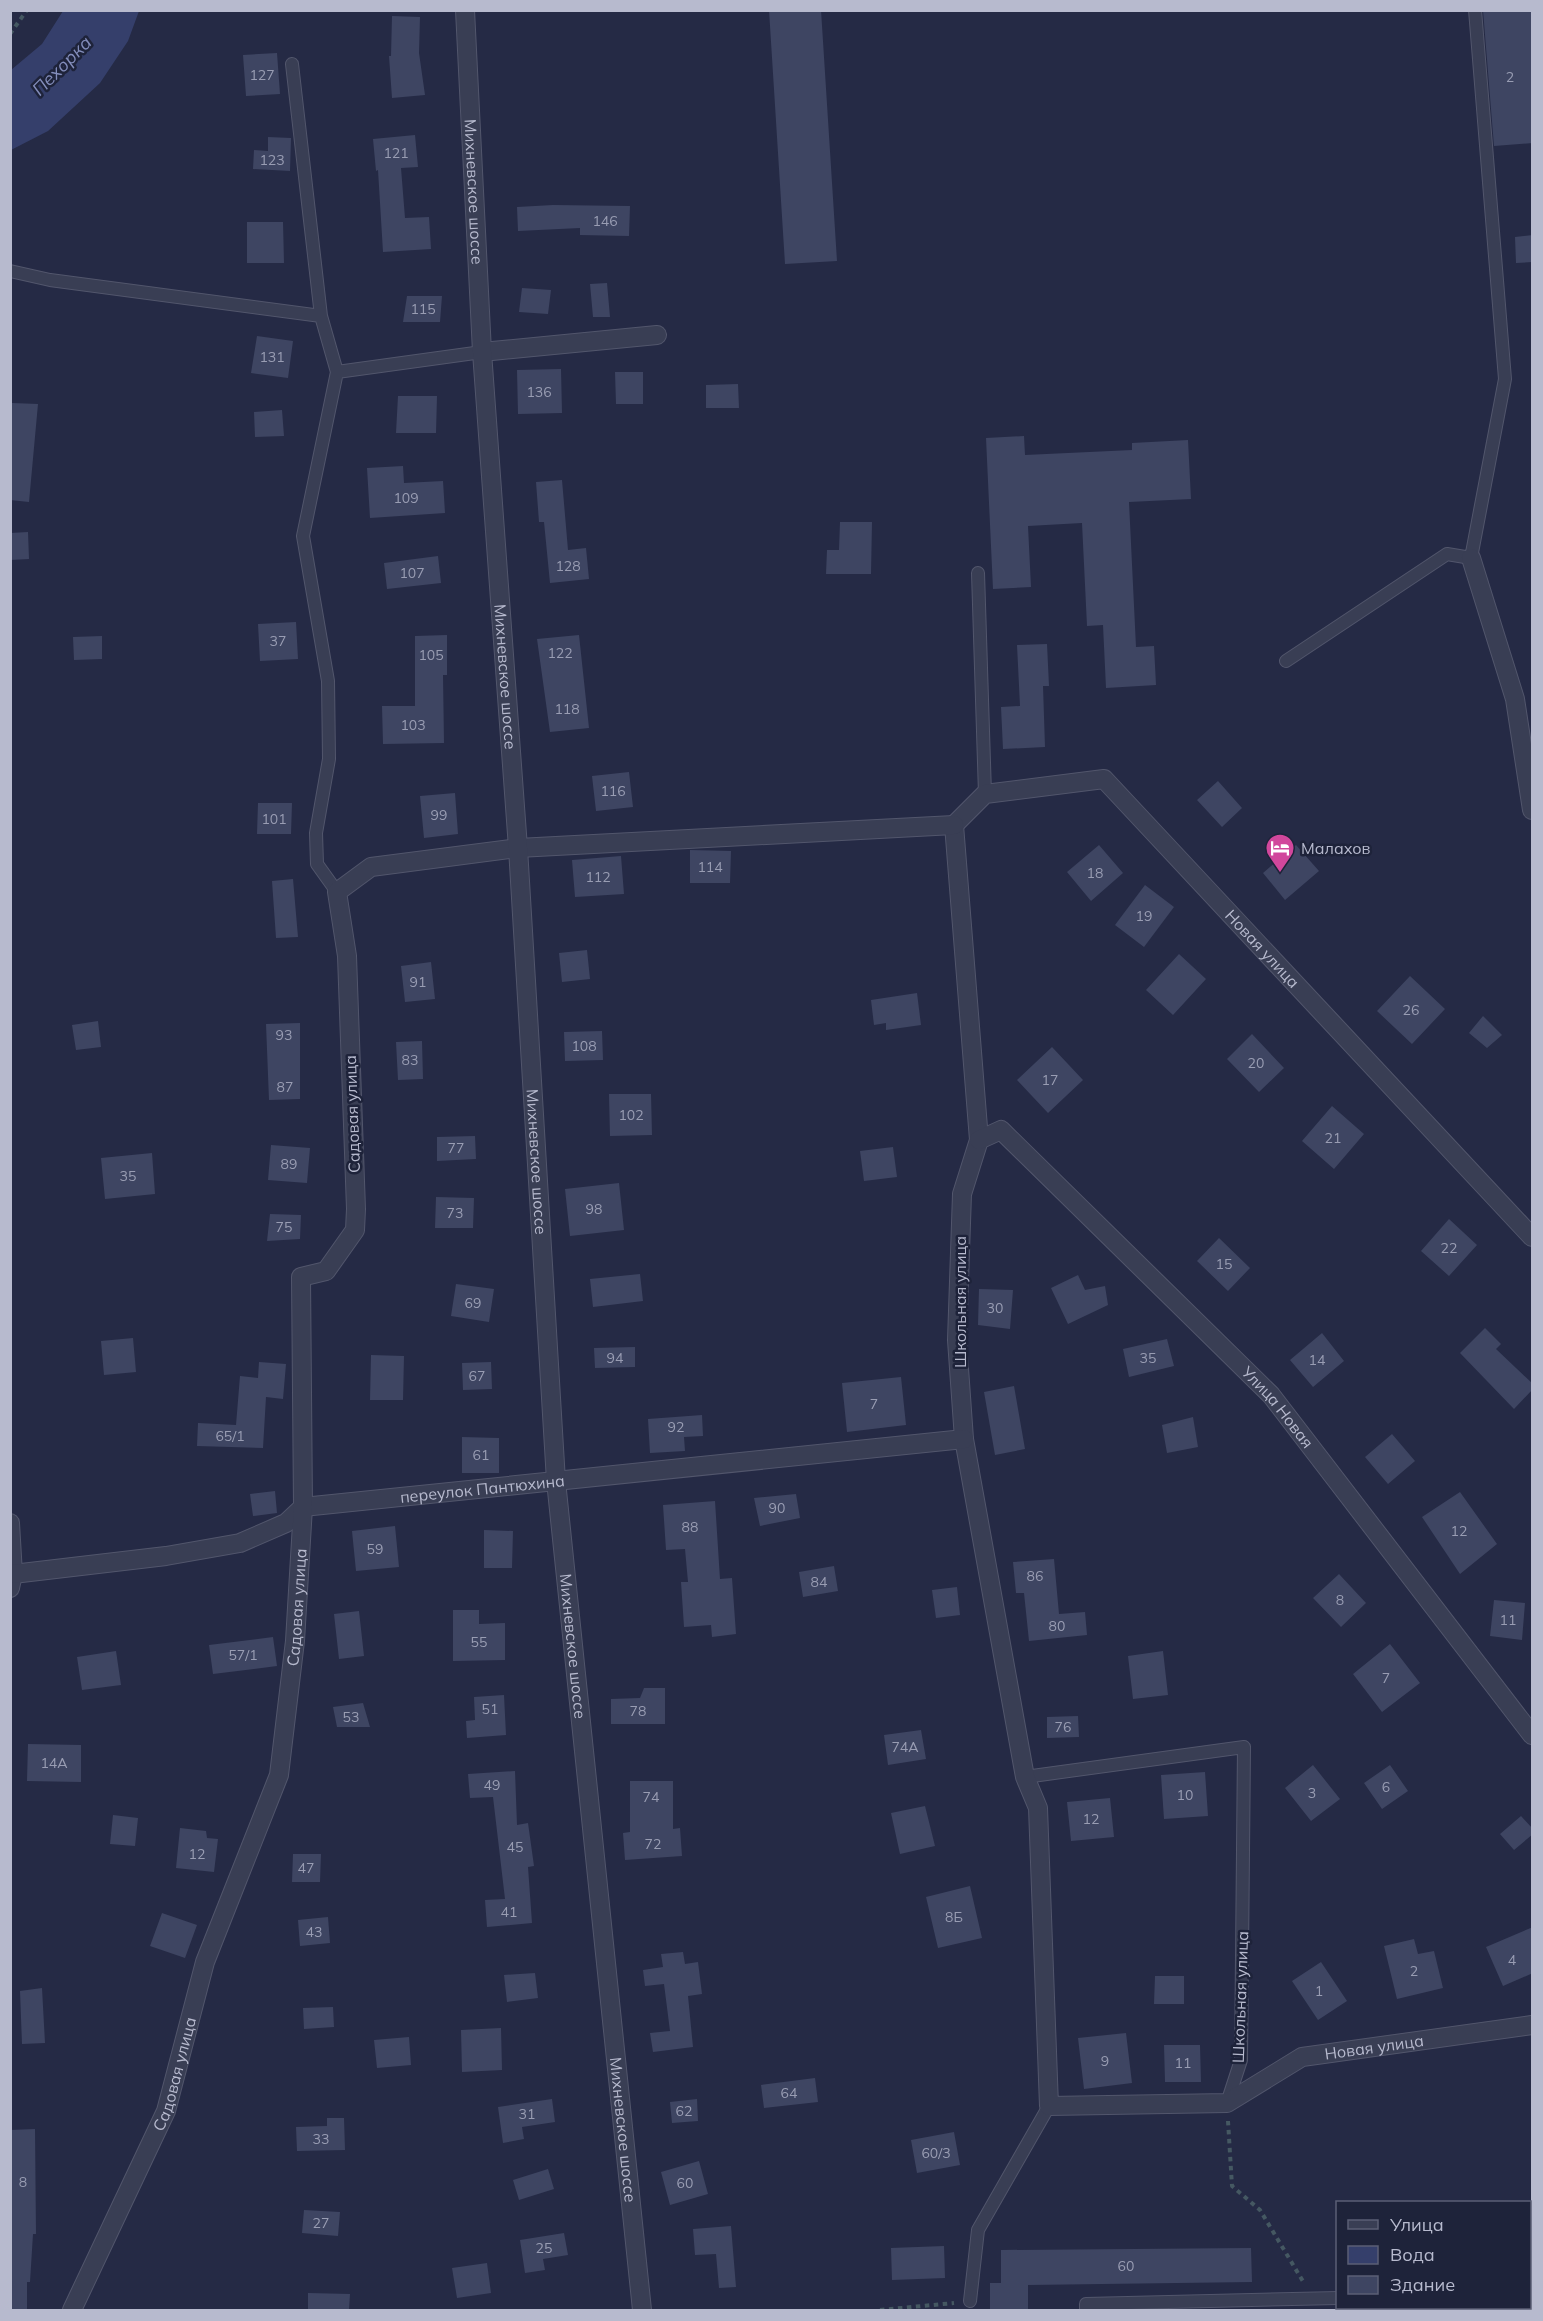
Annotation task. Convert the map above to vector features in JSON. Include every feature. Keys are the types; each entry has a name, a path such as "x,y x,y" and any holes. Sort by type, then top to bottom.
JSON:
{"street":[{"name":"Михневское шоссе","path":"465,10 482,352 518,848 556,1481 642,2310"},
{"path":"482,352 657,335"},
{"path":"1471,558 1515,699 1533,810"},
{"name":"Новая улица","path":"985,794 1104,779 1533,1237"},
{"path":"337,892 371,867 518,848 954,825 985,794"},
{"name":"Школьная улица","path":"954,825 978,1140 962,1194 957,1340 964,1439 1025,1777 1038,1808 1049,2106"},
{"name":"Садовая улица","path":"72,2310 166,2111 206,1962 279,1775 295,1641 303,1508 301,1277 326,1271 355,1230 347,956 337,892"},
{"name":"Улица Новая","path":"978,1140 1001,1130 1271,1395 1533,1735"},
{"name":"переулок Пантюхина","path":"303,1508 964,1439"},
{"path":"10,1522 12,1581 240,1543 286,1523 303,1508"},
{"name":"Новая улица","path":"1227,2103 1302,2058 1533,2025"},
{"path":"1049,2106 1227,2103"}],"lane":[{"path":"1286,661 1447,554 1471,558 1505,379 1475,10"},
{"path":"292,64 321,315 337,372 303,536 328,681 329,759 316,833 317,864 337,892"},
{"path":"10,271 50,280 321,315"},
{"path":"337,372 482,352"},
{"path":"978,573 985,794"},
{"name":"Школьная улица","path":"1025,1777 1244,1747 1241,2060 1227,2103"},
{"path":"970,2301 978,2230 1049,2106"},
{"path":"1086,2310 1086,2304 1314,2305 1336,2299"}],"path":[{"path":"10,34 27,10"},
{"path":"1227,2103 1232,2186 1260,2210 1314,2305"},
{"path":"880,2310 970,2301"}],"water":[{"name":"Пехорка","path":"63,11 139,11 128,41 100,83 48,131 11,150 11,70 42,44"}],"building":[{"path":"769,10 821,10 837,261 785,264"},
{"path":"1483,10 1533,10 1533,143 1494,146"},
{"path":"392,16 420,17 419,53 425,95 392,98 389,56 391,56"},
{"path":"277,53 280,94 246,96 243,55"},
{"path":"415,135 418,167 401,168 405,218 429,217 431,249 383,252 378,170 376,171 373,139"},
{"path":"268,137 291,138 290,171 253,169 254,150 268,151"},
{"path":"630,206 629,236 580,235 580,228 518,231 517,207"},
{"path":"247,222 283,222 284,263 247,263"},
{"path":"1533,235 1533,262 1516,263 1515,237"},
{"path":"607,283 610,317 593,317 590,284"},
{"path":"522,288 551,290 548,314 519,312"},
{"path":"407,296 442,296 440,322 403,322"},
{"path":"257,336 293,341 288,378 251,373"},
{"path":"561,369 562,413 518,414 517,370"},
{"path":"615,372 643,372 643,404 616,404"},
{"path":"738,384 739,408 706,408 706,385"},
{"path":"398,396 437,396 436,433 396,433"},
{"path":"12,403 38,404 29,502 10,500"},
{"path":"282,410 284,436 255,437 254,412"},
{"path":"1024,436 1025,455 1132,450 1132,443 1188,440 1191,499 1129,502 1136,647 1154,646 1156,685 1106,688 1103,625 1087,626 1082,523 1028,526 1031,587 993,589 986,438"},
{"path":"403,466 404,483 443,481 445,513 370,518 367,468"},
{"path":"562,480 568,550 586,548 589,579 550,583 544,522 539,522 536,482"},
{"path":"840,522 872,522 871,574 826,574 827,550 839,550"},
{"path":"28,532 29,559 10,560 10,533"},
{"path":"438,556 441,583 387,589 384,563"},
{"path":"296,622 298,659 260,661 258,624"},
{"path":"447,635 447,675 443,675 444,743 383,744 382,706 415,706 415,636"},
{"path":"579,635 589,728 550,732 537,639"},
{"path":"102,636 102,659 74,660 73,637"},
{"path":"1047,644 1049,686 1043,686 1045,747 1003,749 1001,707 1020,706 1017,645"},
{"path":"629,772 633,807 596,811 592,776"},
{"path":"1218,781 1242,808 1222,827 1197,800"},
{"path":"455,793 458,834 424,838 420,796"},
{"path":"258,803 292,803 291,834 257,834"},
{"path":"1099,845 1123,873 1091,901 1067,872"},
{"path":"1296,845 1319,871 1285,900 1263,873"},
{"path":"690,850 731,851 730,883 690,883"},
{"path":"621,856 624,894 575,897 572,860"},
{"path":"293,879 298,937 276,938 272,881"},
{"path":"1145,885 1174,907 1144,947 1115,925"},
{"path":"587,950 590,979 562,982 559,953"},
{"path":"1179,954 1206,979 1173,1015 1146,990"},
{"path":"431,962 435,999 405,1002 401,966"},
{"path":"1410,976 1445,1009 1412,1044 1377,1011"},
{"path":"917,993 921,1025 886,1030 886,1023 874,1025 871,1000"},
{"path":"1483,1016 1502,1035 1487,1048 1469,1033"},
{"path":"98,1021 101,1047 76,1050 72,1025"},
{"path":"300,1023 300,1099 269,1100 266,1024"},
{"path":"602,1031 603,1060 565,1061 564,1032"},
{"path":"1252,1034 1284,1068 1259,1092 1227,1059"},
{"path":"422,1041 423,1079 398,1080 396,1042"},
{"path":"1052,1047 1083,1080 1048,1113 1017,1080"},
{"path":"609,1094 651,1094 652,1135 610,1136"},
{"path":"1332,1106 1364,1134 1334,1169 1302,1141"},
{"path":"475,1136 476,1159 437,1161 437,1137"},
{"path":"271,1145 310,1148 307,1183 268,1180"},
{"path":"893,1147 897,1177 864,1181 860,1151"},
{"path":"152,1153 155,1194 105,1199 101,1158"},
{"path":"619,1183 624,1230 570,1236 565,1189"},
{"path":"436,1197 474,1198 473,1228 435,1228"},
{"path":"270,1214 301,1215 300,1239 267,1241"},
{"path":"1449,1219 1477,1245 1449,1276 1421,1251"},
{"path":"1219,1238 1250,1268 1228,1291 1197,1261"},
{"path":"640,1274 643,1301 593,1307 590,1279"},
{"path":"1078,1275 1085,1290 1105,1286 1108,1305 1068,1324 1051,1288"},
{"path":"456,1284 494,1289 489,1322 451,1316"},
{"path":"979,1289 1013,1290 1010,1329 978,1325"},
{"path":"1485,1328 1501,1344 1496,1349 1533,1384 1533,1389 1514,1409 1460,1353"},
{"path":"1322,1333 1344,1361 1313,1387 1290,1360"},
{"path":"133,1338 136,1372 104,1375 101,1341"},
{"path":"1167,1339 1174,1366 1129,1377 1123,1349"},
{"path":"635,1347 635,1367 595,1368 594,1348"},
{"path":"371,1355 404,1356 403,1400 370,1400"},
{"path":"259,1362 286,1364 283,1399 266,1397 263,1448 197,1446 198,1423 236,1425 240,1376 258,1378"},
{"path":"491,1362 492,1389 463,1390 462,1363"},
{"path":"901,1377 906,1425 847,1432 842,1383"},
{"path":"1014,1386 1025,1449 995,1455 984,1392"},
{"path":"702,1415 703,1436 684,1437 685,1451 650,1453 648,1419"},
{"path":"1193,1417 1198,1447 1167,1453 1162,1425"},
{"path":"1392,1434 1415,1461 1388,1484 1365,1457"},
{"path":"462,1437 499,1438 499,1473 462,1473"},
{"path":"275,1491 277,1513 253,1516 250,1494"},
{"path":"1460,1492 1497,1544 1460,1574 1422,1517"},
{"path":"796,1494 800,1518 760,1526 754,1498"},
{"path":"715,1501 720,1579 732,1578 736,1634 712,1637 711,1625 684,1627 681,1582 688,1582 685,1549 666,1550 663,1505"},
{"path":"395,1526 399,1567 356,1571 352,1531"},
{"path":"484,1530 513,1531 512,1568 484,1568"},
{"path":"1054,1559 1059,1614 1085,1612 1087,1635 1029,1641 1024,1593 1016,1593 1013,1562"},
{"path":"834,1566 838,1591 803,1597 799,1572"},
{"path":"1339,1574 1366,1603 1341,1627 1313,1598"},
{"path":"957,1587 960,1615 936,1618 932,1590"},
{"path":"1494,1600 1525,1603 1522,1640 1490,1636"},
{"path":"453,1610 479,1610 479,1624 505,1623 505,1660 453,1661"},
{"path":"359,1611 364,1656 339,1659 334,1614"},
{"path":"273,1637 277,1666 213,1674 209,1645"},
{"path":"1390,1644 1420,1683 1382,1712 1353,1674"},
{"path":"116,1651 121,1685 82,1690 77,1657"},
{"path":"1163,1651 1168,1695 1133,1699 1128,1656"},
{"path":"644,1688 665,1688 665,1724 611,1724 611,1699 640,1698"},
{"path":"504,1695 506,1735 467,1738 466,1721 475,1720 474,1697"},
{"path":"363,1703 370,1727 337,1727 333,1707"},
{"path":"1078,1716 1079,1737 1047,1738 1047,1717"},
{"path":"921,1730 926,1759 888,1765 884,1735"},
{"path":"28,1744 81,1745 81,1782 27,1781"},
{"path":"1313,1765 1340,1799 1311,1821 1285,1788"},
{"path":"1390,1765 1408,1791 1382,1809 1364,1783"},
{"path":"515,1771 517,1825 528,1823 534,1866 528,1867 532,1923 487,1927 485,1900 505,1899 493,1797 470,1798 468,1774"},
{"path":"1205,1772 1208,1816 1164,1819 1161,1775"},
{"path":"630,1781 673,1781 673,1829 680,1828 682,1856 625,1860 623,1833 630,1832"},
{"path":"1110,1798 1114,1837 1071,1841 1067,1802"},
{"path":"925,1806 935,1846 900,1854 891,1813"},
{"path":"113,1815 138,1818 135,1846 110,1844"},
{"path":"1521,1816 1533,1829 1533,1834 1514,1850 1500,1834"},
{"path":"180,1828 206,1831 207,1838 218,1839 214,1872 176,1868"},
{"path":"293,1854 321,1854 320,1882 292,1882"},
{"path":"970,1886 982,1938 938,1948 926,1897"},
{"path":"162,1913 197,1925 185,1958 150,1946"},
{"path":"328,1917 330,1943 300,1946 298,1920"},
{"path":"1533,1927 1533,1973 1503,1986 1486,1947"},
{"path":"1414,1939 1418,1954 1434,1951 1443,1988 1397,1999 1384,1946"},
{"path":"683,1952 685,1964 698,1962 702,1994 688,1996 693,2047 653,2052 650,2033 670,2031 664,1984 645,1986 643,1970 663,1967 661,1954"},
{"path":"1321,1962 1347,2001 1318,2020 1292,1981"},
{"path":"535,1973 538,1998 507,2002 504,1975"},
{"path":"1155,1976 1184,1976 1184,2004 1154,2004"},
{"path":"42,1988 45,2043 22,2044 20,1991"},
{"path":"333,2007 334,2027 304,2029 303,2008"},
{"path":"501,2028 502,2070 462,2072 461,2030"},
{"path":"1126,2033 1132,2083 1084,2089 1078,2038"},
{"path":"409,2037 411,2065 377,2068 374,2040"},
{"path":"1164,2045 1200,2045 1201,2082 1165,2082"},
{"path":"815,2078 818,2102 764,2108 761,2085"},
{"path":"552,2099 555,2122 522,2127 524,2139 503,2143 498,2107"},
{"path":"697,2099 698,2121 672,2123 670,2102"},
{"path":"327,2118 344,2118 345,2150 297,2151 296,2127 327,2126"},
{"path":"35,2129 36,2234 33,2234 30,2282 27,2282 27,2310 10,2310 10,2130"},
{"path":"954,2132 960,2165 917,2173 911,2140"},
{"path":"699,2161 708,2194 670,2205 661,2172"},
{"path":"548,2169 554,2189 519,2200 513,2180"},
{"path":"304,2210 340,2212 338,2236 302,2233"},
{"path":"731,2226 736,2287 719,2288 716,2254 695,2255 693,2229"},
{"path":"564,2233 568,2255 543,2259 545,2270 525,2273 520,2240"},
{"path":"944,2246 945,2278 892,2280 891,2248"},
{"path":"1251,2248 1252,2282 1028,2285 1028,2310 990,2310 990,2283 1001,2283 1001,2250"},
{"path":"487,2263 491,2293 457,2298 452,2268"},
{"path":"308,2293 350,2294 349,2310 308,2310"}],"place":[{"name":"Малахов","path":"1280,874"}]}
